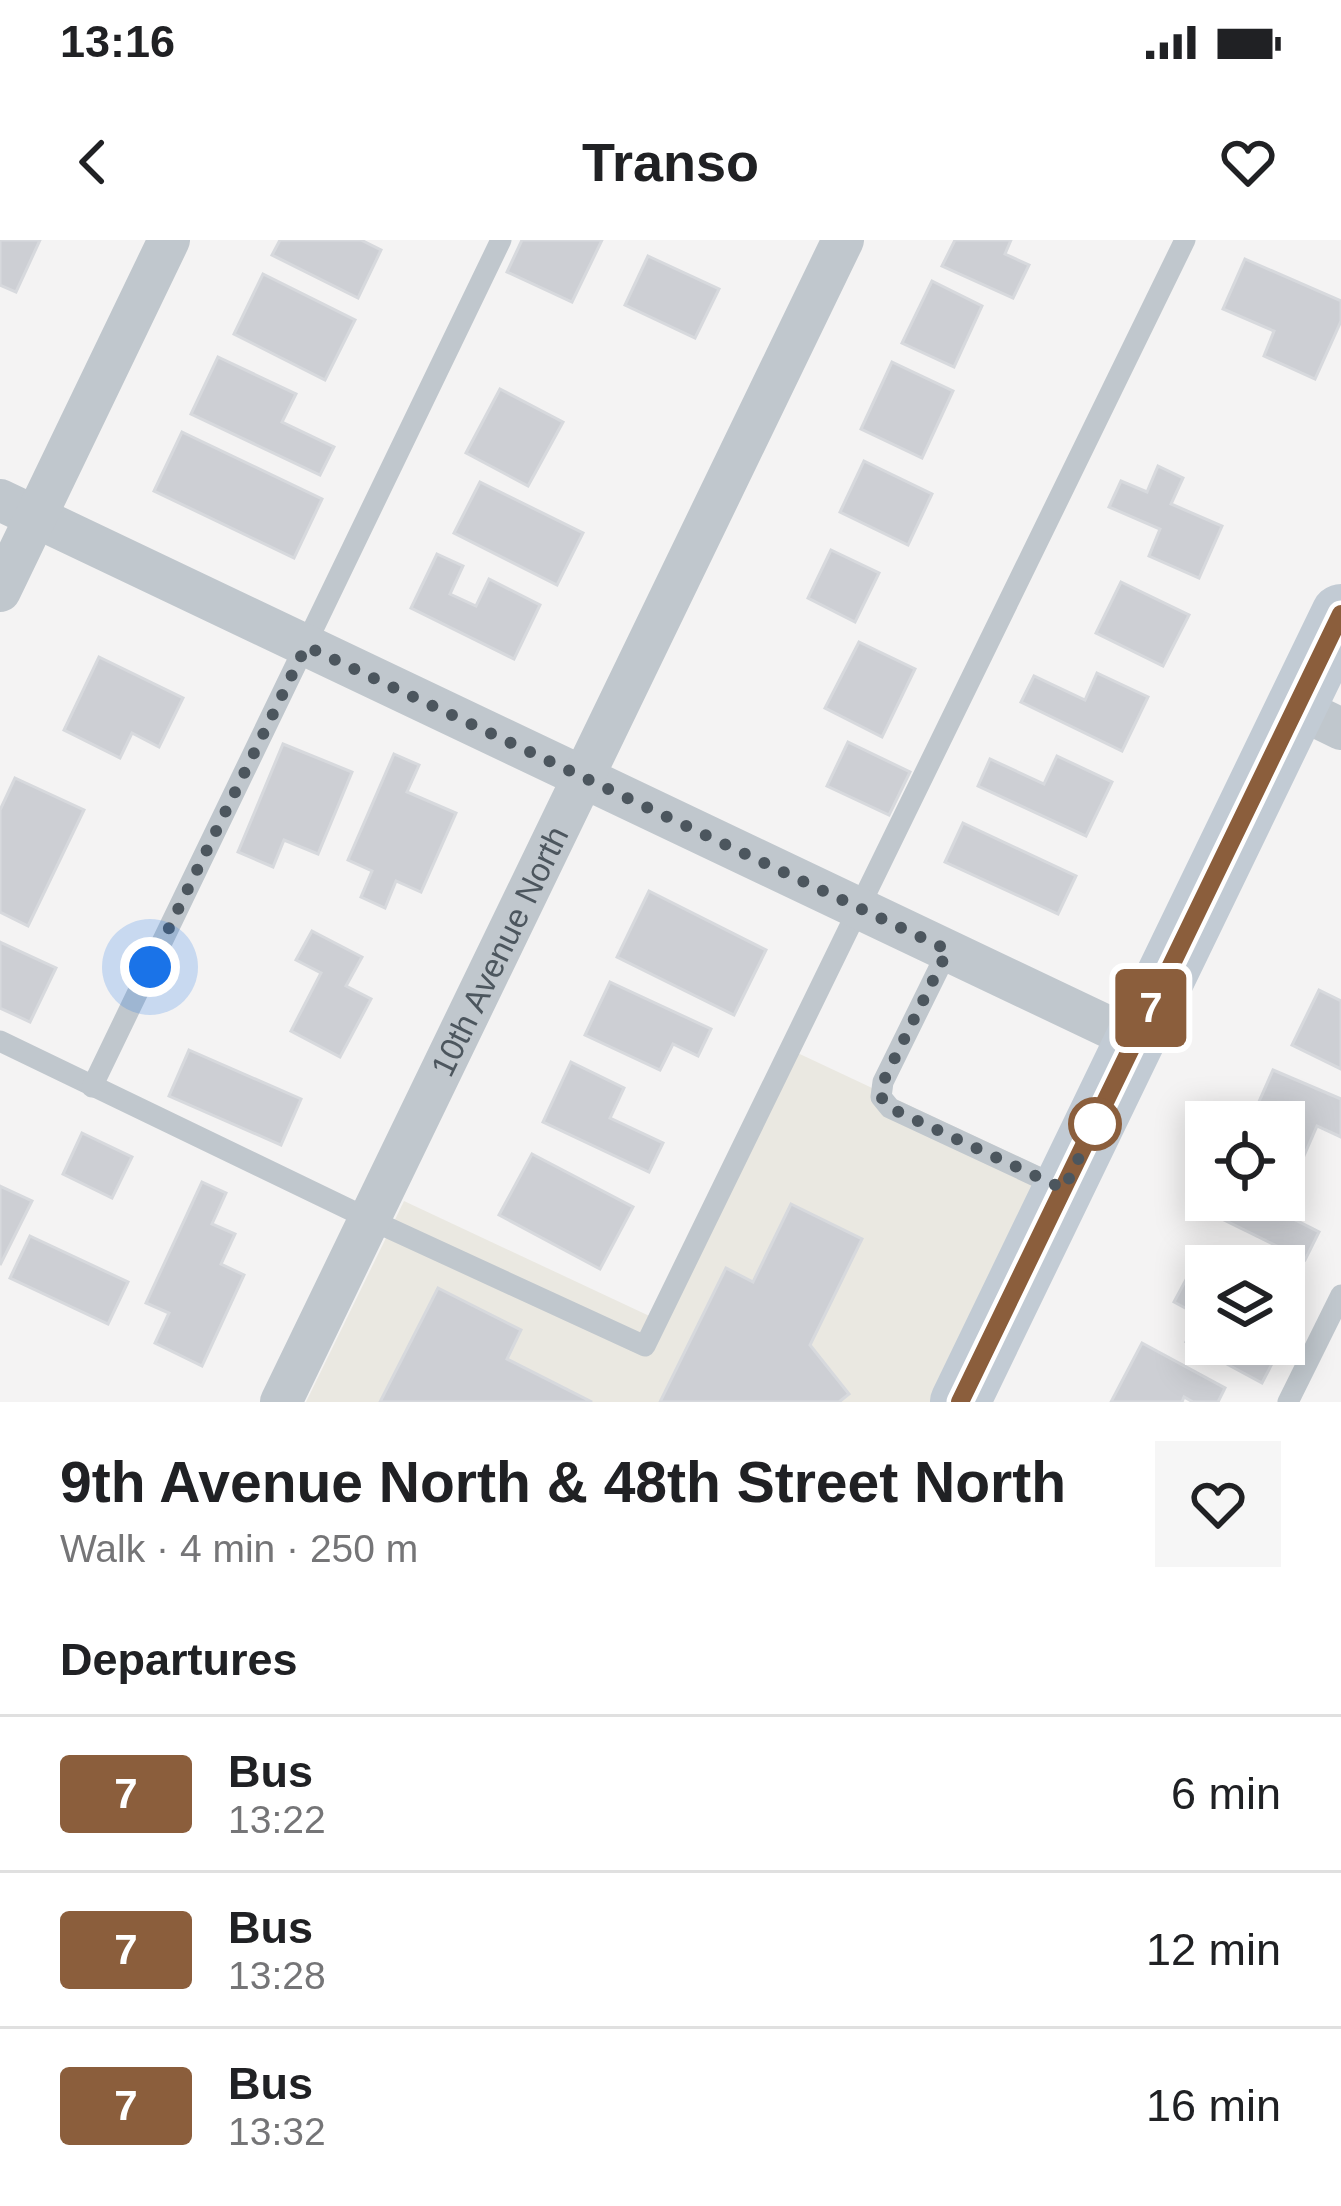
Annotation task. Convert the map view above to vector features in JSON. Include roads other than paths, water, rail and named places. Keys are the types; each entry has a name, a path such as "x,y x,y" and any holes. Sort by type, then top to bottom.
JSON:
{"street":[{"path":"0,591 18,509 169,240"},
{"name":"10th Avenue North","path":"280,1402 843,240"},
{"path":"18,509 1136,1040"},
{"path":"960,1402 1136,1040 1318,718 1341,614"}],"lane":[{"path":"92,1087 502,240"},
{"path":"0,1041 368,1219 645,1346 1185,240"},
{"path":"948,950 883,1082 881,1097 890,1108 1064,1189"},
{"path":"1288,1402 1341,1295"}]}
